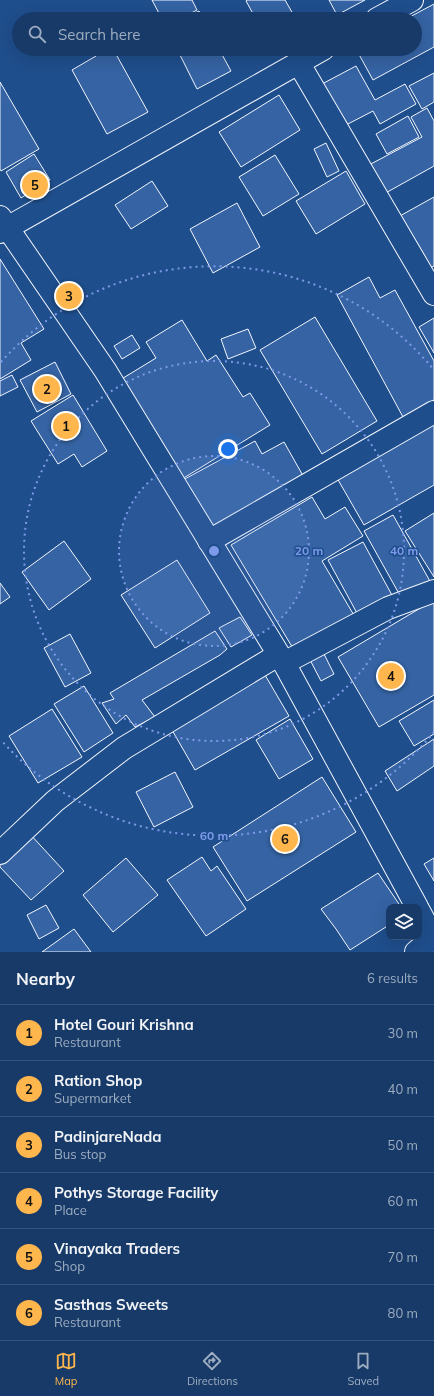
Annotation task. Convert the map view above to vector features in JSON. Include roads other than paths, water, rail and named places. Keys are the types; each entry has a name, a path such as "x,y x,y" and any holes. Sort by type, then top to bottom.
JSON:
{"street":[{"path":"390,12 412,0"},
{"path":"310,56 2,226 105,370 281,659 415,904"},
{"path":"298,62 434,294"},
{"path":"209,541 434,412"},
{"path":"0,853 55,801 124,748 281,659 388,608 434,591"},
{"path":"416,952 434,938 422,916"}],"place":[{"name":"Vinayaka Traders","path":"35,185"},
{"name":"PadinjareNada","path":"69,296"},
{"name":"Ration Shop","path":"47,389"},
{"name":"Hotel Gouri Krishna","path":"66,426"},
{"name":"Pothys Storage Facility","path":"391,676"},
{"name":"Sasthas Sweets","path":"285,839"}]}
